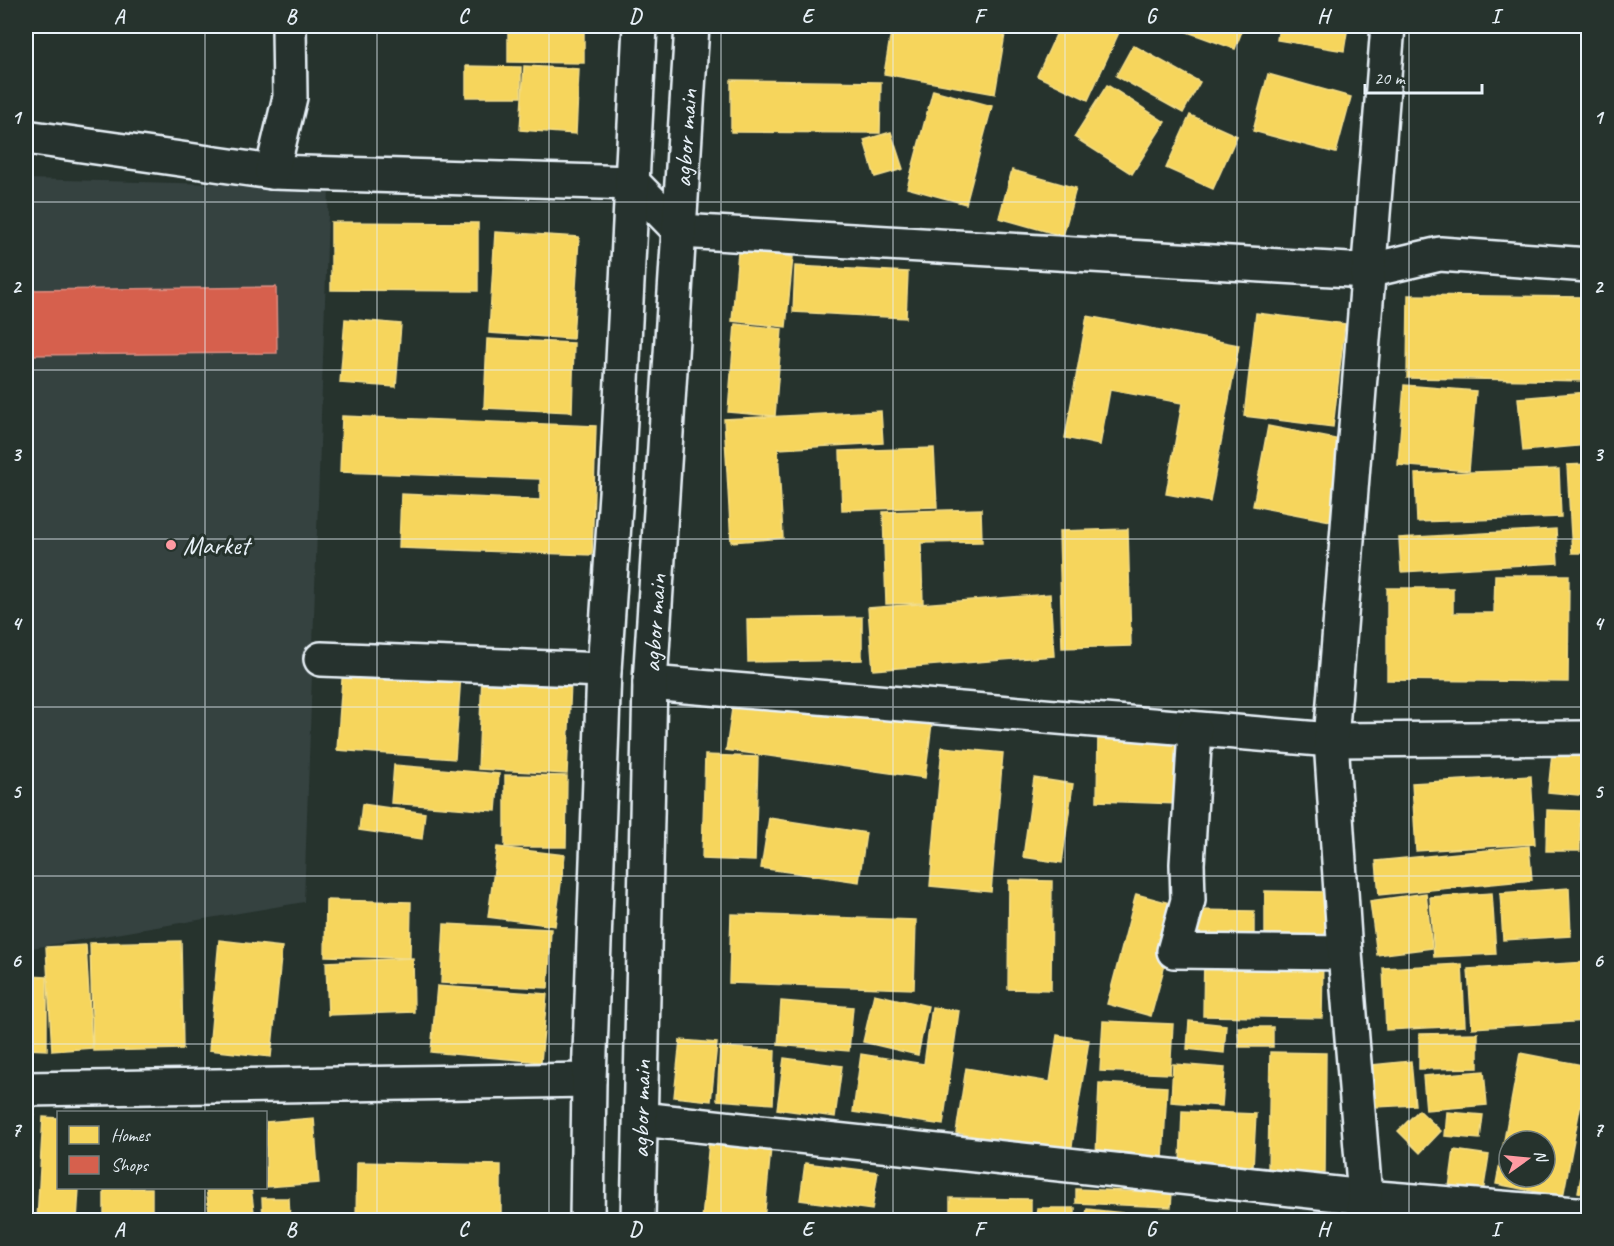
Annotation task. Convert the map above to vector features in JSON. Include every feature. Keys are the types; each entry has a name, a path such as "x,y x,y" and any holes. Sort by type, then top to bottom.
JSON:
{"street":[{"path":"272,172 290,97 289,26"},
{"name":"agbor main","path":"587,1221 589,1080 604,670 618,467 640,26"},
{"name":"agbor main","path":"638,1221 650,683 692,26"},
{"path":"1364,1209 1331,741 1388,26"},
{"path":"26,137 272,172 633,183 680,231 1367,271 1440,254 1588,265"},
{"path":"321,659 604,670"},
{"path":"650,683 1331,741 1588,738"},
{"path":"1195,730 1187,864 1188,900 1174,951 1345,953"},
{"path":"26,1089 589,1080"},
{"path":"641,1119 1364,1209 1588,1215"}],"shaded area":[{"name":"Market","path":"26,179 329,187 304,902 26,949"}],"building: Homes":[{"path":"458,26 505,26 505,30 459,33"},
{"path":"508,26 584,26 584,63 508,62"},
{"path":"892,26 959,26 1005,34 995,94 884,74"},
{"path":"1060,26 1122,26 1088,100 1037,76"},
{"path":"1171,26 1244,26 1235,49"},
{"path":"1279,26 1348,26 1344,51 1277,40"},
{"path":"1133,45 1200,82 1183,113 1116,76"},
{"path":"466,66 521,67 521,97 466,97"},
{"path":"524,66 579,69 576,134 520,130"},
{"path":"1268,74 1351,97 1336,153 1253,131"},
{"path":"731,80 881,82 880,133 731,132"},
{"path":"1107,85 1165,122 1132,174 1074,137"},
{"path":"933,90 992,106 966,204 907,188"},
{"path":"1190,115 1237,136 1213,189 1166,168"},
{"path":"891,132 903,169 875,177 864,140"},
{"path":"1012,170 1076,188 1063,236 999,218"},
{"path":"331,222 478,223 478,291 331,290"},
{"path":"495,232 579,237 573,339 489,333"},
{"path":"738,252 793,257 786,327 732,321"},
{"path":"795,266 908,272 906,318 793,312"},
{"path":"1408,295 1588,297 1588,381 1407,378"},
{"path":"1256,313 1345,324 1333,427 1244,416"},
{"path":"1087,316 1239,345 1210,502 1166,494 1182,403 1110,390 1100,445 1065,438"},
{"path":"345,319 401,324 396,387 340,383"},
{"path":"735,324 782,329 775,416 728,412"},
{"path":"487,339 574,343 572,412 484,408"},
{"path":"1404,385 1476,391 1469,471 1398,465"},
{"path":"1588,392 1588,445 1523,451 1518,398"},
{"path":"881,411 883,443 778,449 783,538 731,542 724,419"},
{"path":"342,416 596,426 592,555 399,548 401,494 540,500 540,479 340,472"},
{"path":"1268,426 1346,441 1331,521 1253,506"},
{"path":"934,448 937,507 842,510 840,451"},
{"path":"1588,464 1588,553 1572,553 1567,465"},
{"path":"1559,469 1561,517 1417,522 1415,474"},
{"path":"981,509 982,542 921,543 923,603 886,604 883,512"},
{"path":"1128,529 1131,646 1062,648 1059,531"},
{"path":"1556,529 1558,563 1401,572 1399,538"},
{"path":"1495,575 1569,575 1568,682 1387,680 1387,588 1453,588 1453,613 1494,613"},
{"path":"1050,594 1054,656 873,670 868,608"},
{"path":"862,617 862,660 748,662 747,619"},
{"path":"343,666 461,674 455,759 337,750"},
{"path":"482,676 571,681 567,774 478,769"},
{"path":"734,695 932,723 925,778 726,750"},
{"path":"1098,732 1181,735 1179,804 1097,801"},
{"path":"942,747 1003,753 991,892 930,886"},
{"path":"1552,753 1588,756 1588,796 1548,792"},
{"path":"705,755 758,757 755,861 702,859"},
{"path":"394,765 499,774 496,811 391,803"},
{"path":"505,775 567,776 566,847 505,847"},
{"path":"1531,776 1535,844 1416,851 1412,783"},
{"path":"1034,778 1073,784 1062,863 1023,857"},
{"path":"362,804 425,813 422,839 359,830"},
{"path":"1547,810 1580,811 1580,851 1546,851"},
{"path":"769,818 866,833 859,882 761,868"},
{"path":"1529,846 1532,880 1379,895 1376,861"},
{"path":"497,847 565,855 555,926 488,917"},
{"path":"1009,880 1052,881 1051,990 1008,989"},
{"path":"1569,888 1571,936 1503,940 1500,893"},
{"path":"1265,891 1326,892 1325,950 1265,950"},
{"path":"1426,893 1432,948 1377,955 1370,901"},
{"path":"1492,893 1496,954 1434,957 1430,897"},
{"path":"1136,894 1181,906 1151,1016 1107,1004"},
{"path":"326,900 411,902 410,958 325,956"},
{"path":"1195,910 1254,911 1254,949 1195,947"},
{"path":"731,914 916,920 914,989 729,983"},
{"path":"444,924 551,929 548,988 441,983"},
{"path":"219,940 282,947 271,1057 209,1050"},
{"path":"181,941 183,1049 93,1051 90,943"},
{"path":"86,945 92,1048 52,1051 46,947"},
{"path":"1204,954 1323,957 1322,1018 1203,1016"},
{"path":"413,958 414,1012 328,1015 326,962"},
{"path":"1588,962 1588,1021 1472,1028 1468,969"},
{"path":"1462,964 1465,1026 1386,1030 1383,968"},
{"path":"26,976 47,977 47,1050 26,1049"},
{"path":"437,986 547,994 541,1062 431,1052"},
{"path":"874,994 928,1006 918,1055 863,1042"},
{"path":"781,1001 853,1007 849,1051 778,1045"},
{"path":"932,1007 959,1011 943,1125 853,1112 861,1054 924,1064"},
{"path":"1103,1021 1173,1024 1170,1074 1100,1071"},
{"path":"1189,1021 1226,1025 1224,1053 1187,1049"},
{"path":"1238,1027 1273,1027 1273,1047 1239,1047"},
{"path":"1478,1033 1478,1068 1419,1069 1419,1034"},
{"path":"1057,1035 1089,1040 1071,1152 956,1133 966,1068 1050,1082"},
{"path":"680,1040 717,1043 711,1101 674,1097"},
{"path":"720,1047 775,1050 773,1104 717,1100"},
{"path":"1270,1052 1326,1053 1325,1173 1268,1172"},
{"path":"1520,1053 1588,1066 1563,1197 1522,1189 1557,1189 1557,1129 1506,1129"},
{"path":"784,1058 842,1066 835,1117 777,1109"},
{"path":"1411,1061 1415,1105 1375,1107 1372,1065"},
{"path":"1173,1064 1225,1068 1222,1106 1171,1102"},
{"path":"1484,1071 1487,1105 1426,1110 1423,1076"},
{"path":"1099,1083 1167,1087 1163,1159 1096,1157"},
{"path":"26,1104 35,1105 26,1169"},
{"path":"1419,1110 1441,1131 1420,1153 1398,1131"},
{"path":"1182,1111 1256,1114 1253,1167 1180,1164"},
{"path":"1447,1112 1483,1115 1480,1139 1445,1136"},
{"path":"43,1117 57,1118 57,1189 79,1189 77,1220 37,1220"},
{"path":"314,1118 319,1183 267,1187 267,1122"},
{"path":"709,1141 771,1148 764,1220 702,1220"},
{"path":"1588,1141 1588,1194 1578,1192"},
{"path":"1454,1150 1489,1155 1483,1193 1449,1188"},
{"path":"357,1162 501,1165 501,1220 356,1220"},
{"path":"805,1163 878,1172 872,1210 800,1200"},
{"path":"104,1189 152,1189 152,1220 104,1220"},
{"path":"206,1189 251,1189 255,1220 210,1220"},
{"path":"1076,1189 1172,1193 1171,1207 1076,1203"},
{"path":"262,1198 289,1198 290,1220 263,1220"},
{"path":"950,1198 1031,1199 1031,1220 950,1220"},
{"path":"1037,1208 1075,1208 1075,1220 1037,1220"},
{"path":"1087,1209 1159,1217 1159,1220 1085,1220"},
{"path":"1166,1216 1196,1218 1195,1220 1166,1220"}],"building: Shops":[{"path":"276,287 277,353 26,355 26,290"}],"place":[{"name":"Market","path":"171,545"}]}
